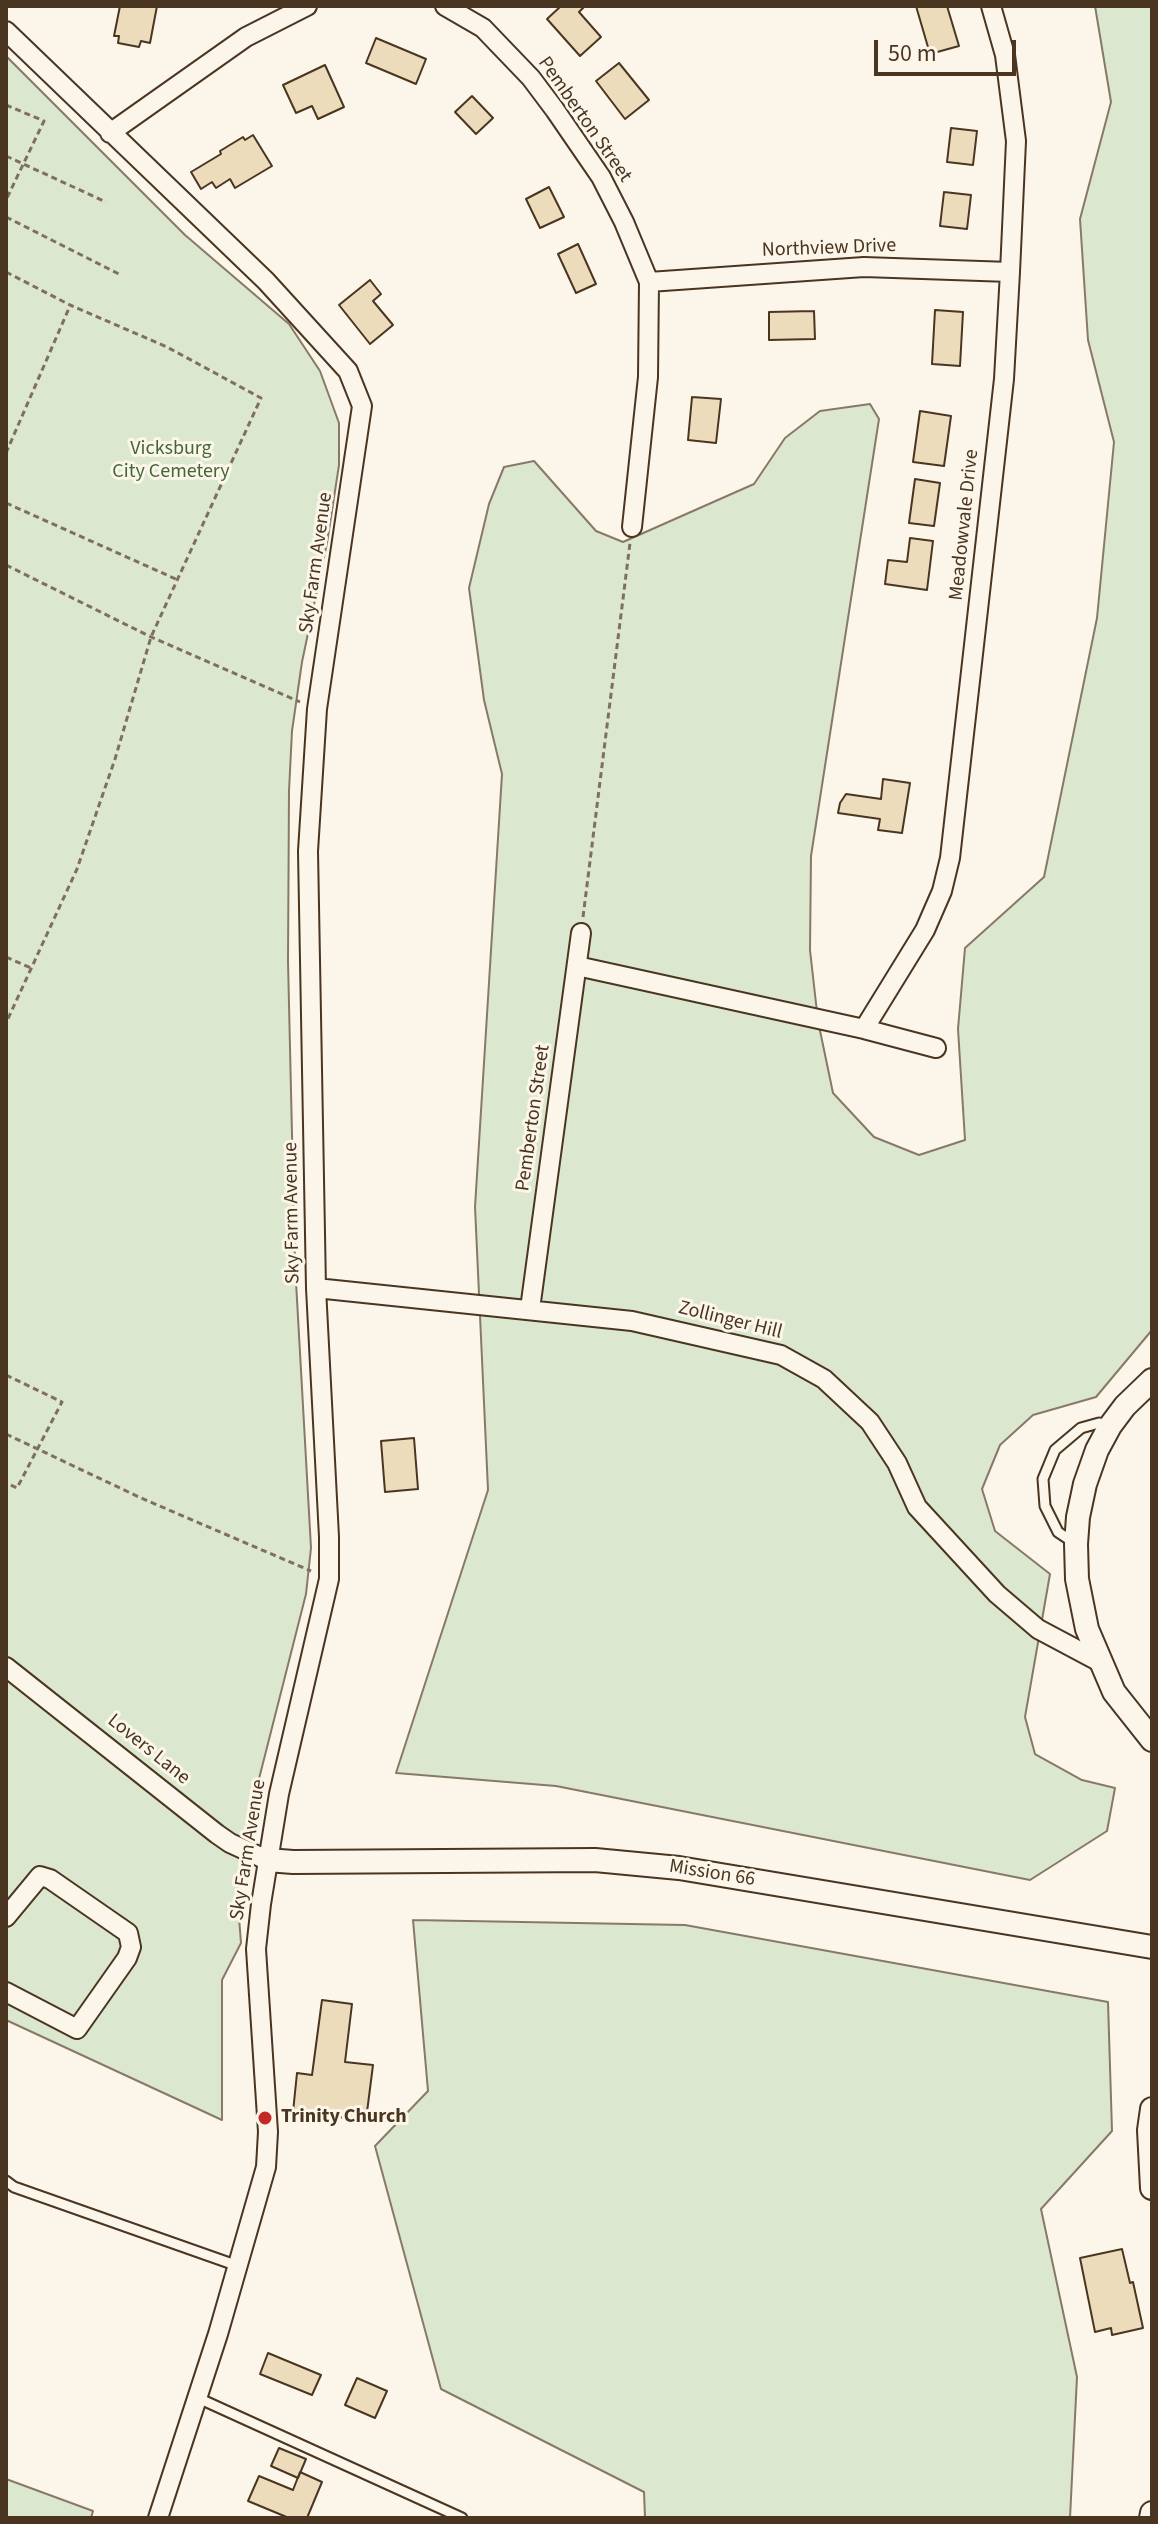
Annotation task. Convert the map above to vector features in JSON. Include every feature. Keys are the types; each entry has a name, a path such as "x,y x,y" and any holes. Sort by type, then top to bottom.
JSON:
{"street":[{"path":"110,133 246,37 307,6"},
{"name":"Pemberton Street","path":"445,6 483,28 531,78 555,110 601,177 649,282 648,377 632,527"},
{"name":"Meadowvale Drive","path":"864,1029 925,930 942,891 950,858 1004,379 1010,272 1016,141 1005,55 991,6"},
{"name":"Sky Farm Avenue","path":"6,31 286,304 348,371 362,406 317,709 308,851 316,1288 329,1579 279,1794 256,1949 268,2119 266,2167 198,2398 158,2518"},
{"name":"Northview Drive","path":"649,282 864,267 1010,272"},
{"name":"Pemberton Street","path":"530,1309 581,933"},
{"path":"577,966 864,1029 936,1048"},
{"name":"Zollinger Hill","path":"316,1288 632,1321 781,1355 824,1379 870,1422 897,1463 917,1507 997,1594 1038,1629 1100,1662"},
{"path":"1152,1380 1125,1406 1097,1450 1085,1484 1076,1544 1080,1600 1087,1629 1114,1692 1152,1740"},
{"name":"Lovers Lane","path":"6,1667 217,1834 267,1860"},
{"name":"Mission 66","path":"267,1860 595,1860 665,1867 1152,1947"},
{"path":"6,1917 40,1876 50,1879 128,1933 131,1947 127,1958 77,2029 6,1992"},
{"path":"1152,2113 1149,2143 1152,2188"}],"lane":[{"path":"1076,1544 1058,1532 1045,1506 1043,1479 1055,1450 1081,1428 1099,1423 1110,1426"},
{"path":"6,2181 14,2187 238,2266"},
{"path":"198,2398 462,2518"}],"path":[{"path":"6,105 44,121 6,200"},
{"path":"6,156 106,202"},
{"path":"6,217 119,274"},
{"path":"6,272 70,305 167,347 261,398 151,637 115,759 77,869 6,1023"},
{"path":"6,453 70,305"},
{"path":"6,503 178,581"},
{"path":"581,933 632,527"},
{"path":"6,565 151,637 317,709"},
{"path":"6,957 31,968"},
{"path":"6,1375 62,1402 17,1488 6,1483"},
{"path":"6,1434 141,1498 329,1579"}],"green space":[{"path":"1095,6 1152,6 1152,1330 1096,1397 1033,1415 1000,1445 982,1489 995,1531 1050,1574 1025,1717 1035,1754 1082,1780 1115,1788 1107,1831 1030,1880 556,1786 396,1773 488,1490 475,1207 502,774 484,700 469,588 489,504 504,467 534,461 596,531 623,542 754,484 785,438 820,411 870,404 879,419 811,856 810,950 818,1021 833,1093 874,1137 919,1155 965,1140 958,1029 965,948 1044,877 1097,618 1114,442 1088,340 1080,219 1111,102"},
{"name":"Vicksburg City Cemetery","path":"6,56 185,235 289,324 320,371 339,423 339,465 327,543 302,662 292,731 289,791 288,961 295,1264 311,1548 306,1594 248,1822 237,1892 241,1943 222,1980 222,2120 6,2020"},
{"path":"413,1920 685,1925 1108,2002 1112,2131 1041,2209 1077,2377 1070,2518 645,2518 644,2492 441,2389 375,2146 428,2091"},
{"path":"6,2479 93,2511 91,2518 6,2518"}],"building":[{"path":"120,6 157,6 150,43 141,41 139,47 118,43 119,36 114,36"},
{"path":"561,6 585,6 579,12 601,37 580,56 547,19"},
{"path":"916,6 947,6 959,46 930,54"},
{"path":"376,38 426,59 416,84 366,63"},
{"path":"619,63 649,100 625,119 596,81"},
{"path":"325,65 344,107 318,119 312,106 296,113 283,85"},
{"path":"472,96 493,118 476,134 455,112"},
{"path":"951,128 977,131 973,165 947,162"},
{"path":"253,135 272,166 235,188 230,179 216,188 212,182 201,189 191,172 243,137 245,140"},
{"path":"549,187 564,217 540,228 526,199"},
{"path":"944,192 971,195 967,229 940,226"},
{"path":"578,244 596,284 576,293 558,254"},
{"path":"370,280 381,294 373,301 393,325 370,344 339,305"},
{"path":"935,310 963,312 960,366 932,364"},
{"path":"814,311 815,339 769,340 769,312"},
{"path":"692,397 721,399 716,443 688,440"},
{"path":"920,411 951,416 944,466 913,462"},
{"path":"915,479 940,483 934,526 909,523"},
{"path":"910,538 933,541 927,590 885,584 888,560 907,562"},
{"path":"883,779 910,783 902,833 878,830 880,819 838,813 846,794 881,799"},
{"path":"414,1438 418,1489 385,1492 381,1441"},
{"path":"322,2000 352,2004 345,2062 373,2065 366,2120 293,2112 297,2073 312,2075"},
{"path":"1122,2249 1143,2328 1112,2335 1111,2328 1095,2332 1080,2258"},
{"path":"268,2353 321,2375 312,2395 260,2374"},
{"path":"357,2378 387,2391 375,2418 345,2405"},
{"path":"279,2448 306,2459 298,2478 271,2466"},
{"path":"300,2472 322,2482 307,2518 289,2518 248,2501 259,2476 293,2490"}],"place":[{"name":"Trinity Church","path":"265,2118"}]}
